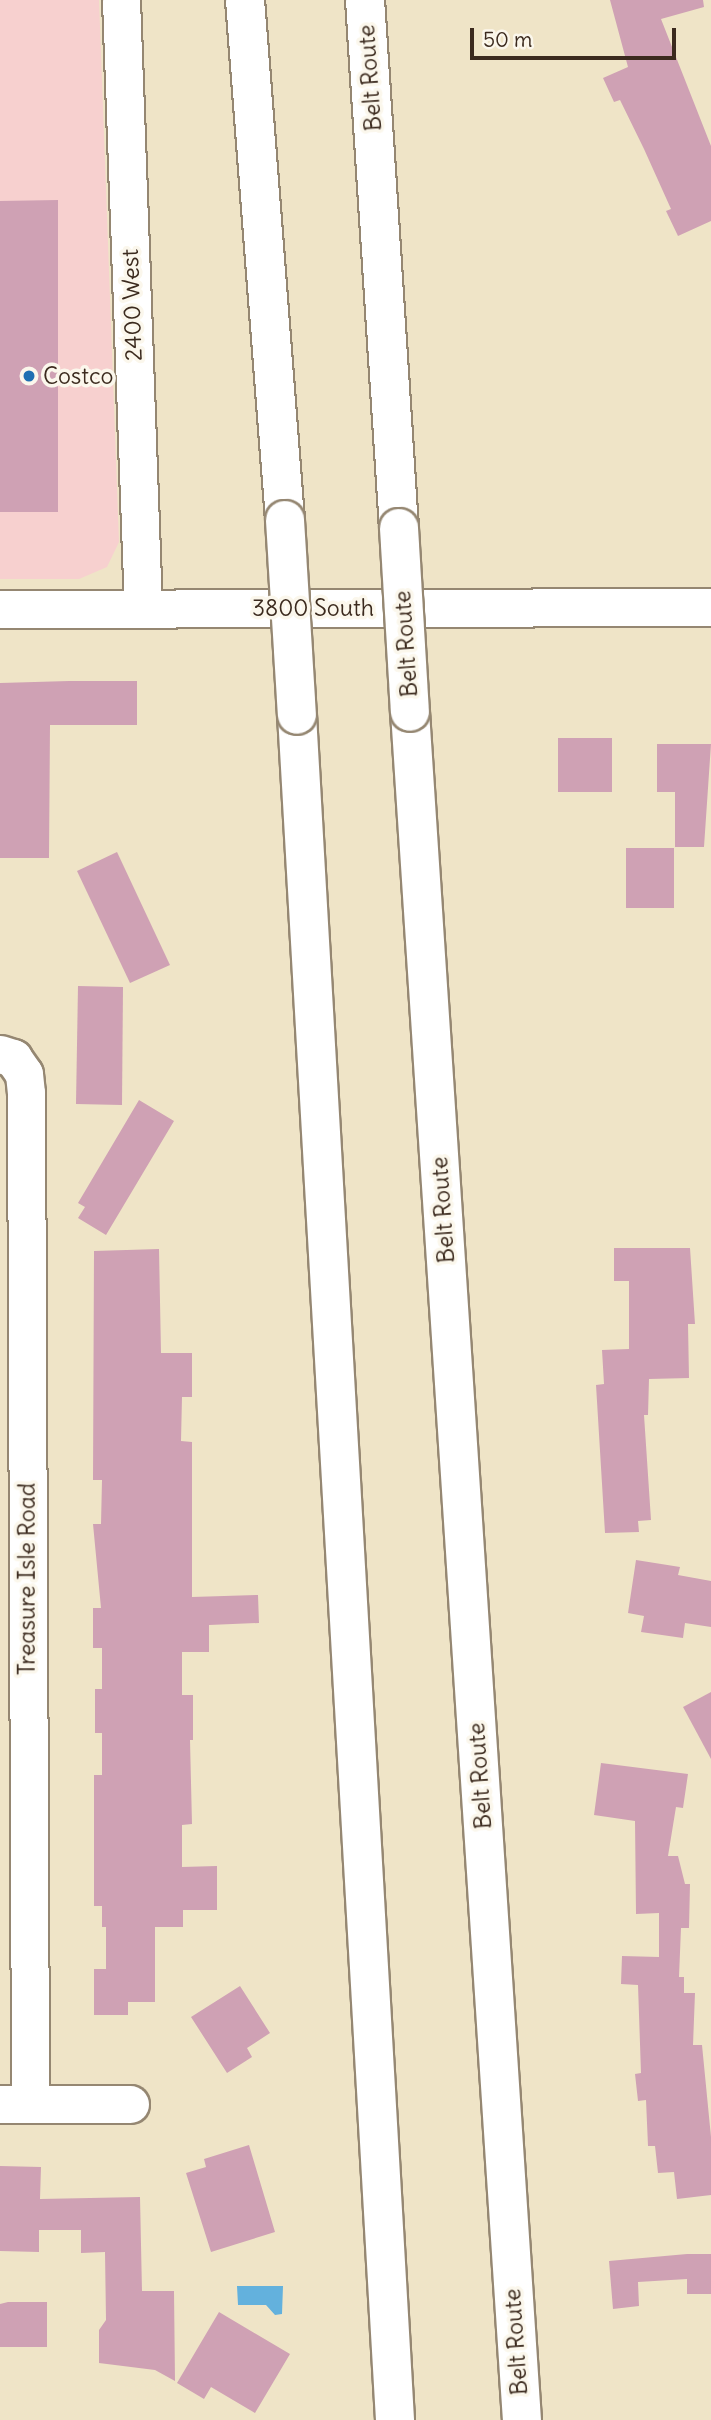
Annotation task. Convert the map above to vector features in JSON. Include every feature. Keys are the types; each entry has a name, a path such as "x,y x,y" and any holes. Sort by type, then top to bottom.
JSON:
{"highway":[{"path":"245,0 285,520 395,2420"},
{"name":"Belt Route","path":"365,0 522,2420"}],"street":[{"name":"2400 West","path":"121,0 143,609"},
{"name":"3800 South","path":"0,609 711,607"},
{"name":"Treasure Isle Road","path":"6,1056 24,1074 26,1094 15,2103"},
{"path":"15,2103 130,2104"}],"shaded area":[{"path":"0,0 99,0 119,542 107,567 79,579 0,579"}],"water":[{"path":"237,2286 283,2286 282,2314 275,2315 266,2305 238,2305"}],"building":[{"path":"610,0 703,0 704,7 661,19 711,146 711,221 678,236 666,211 671,209 644,149 620,100 614,102 603,78 628,67"},
{"name":"Costco","path":"58,200 58,512 0,512 0,201"},
{"path":"137,681 137,725 50,725 49,858 0,858 0,683"},
{"path":"558,738 612,738 612,792 558,792"},
{"path":"657,744 711,744 704,847 675,847 675,792 657,792"},
{"path":"626,848 674,848 674,908 626,908"},
{"path":"117,852 170,965 130,983 77,871"},
{"path":"78,986 123,987 122,1105 76,1104"},
{"path":"139,1100 174,1121 106,1235 78,1218 85,1207 78,1203"},
{"path":"614,1248 690,1248 695,1324 688,1324 689,1378 649,1379 648,1415 644,1415 651,1520 638,1521 639,1532 605,1533 596,1385 604,1384 602,1350 629,1349 629,1281 614,1281"},
{"path":"159,1249 161,1353 192,1353 192,1397 182,1397 181,1441 192,1442 192,1597 258,1595 259,1623 209,1625 209,1652 182,1652 182,1695 193,1695 193,1740 190,1740 192,1824 182,1825 182,1867 217,1866 217,1910 183,1910 183,1927 155,1927 155,2002 128,2002 128,2015 94,2015 94,1969 106,1969 106,1927 102,1927 102,1906 94,1906 94,1775 102,1775 102,1733 95,1733 95,1689 102,1689 102,1648 93,1648 93,1608 101,1608 93,1524 101,1524 102,1480 93,1480 94,1251"},
{"path":"636,1560 680,1567 678,1575 711,1581 711,1627 685,1623 683,1638 641,1632 644,1616 628,1613"},
{"path":"711,1692 711,1759 683,1707"},
{"path":"601,1763 688,1774 683,1808 676,1807 668,1856 678,1856 685,1884 690,1884 689,1928 681,1928 679,1977 684,1977 684,1993 695,1993 693,2045 702,2045 711,2137 711,2195 677,2199 674,2172 658,2173 655,2146 648,2146 646,2100 638,2101 635,2074 641,2073 638,1985 621,1984 622,1956 659,1957 659,1913 636,1914 635,1821 594,1815"},
{"path":"240,1986 270,2033 247,2048 252,2057 227,2073 191,2017"},
{"path":"249,2145 275,2232 211,2252 186,2173 206,2167 204,2159"},
{"path":"0,2166 41,2167 40,2199 140,2197 142,2291 174,2291 175,2381 155,2370 99,2363 99,2330 106,2320 105,2252 81,2253 81,2230 39,2230 39,2252 0,2251"},
{"path":"711,2254 711,2294 687,2294 687,2279 638,2282 639,2306 613,2309 609,2261"},
{"path":"47,2302 47,2347 0,2347 0,2304"},
{"path":"219,2312 290,2354 255,2413 211,2387 204,2399 177,2383"}],"place":[{"name":"Costco","path":"29,376"}]}
